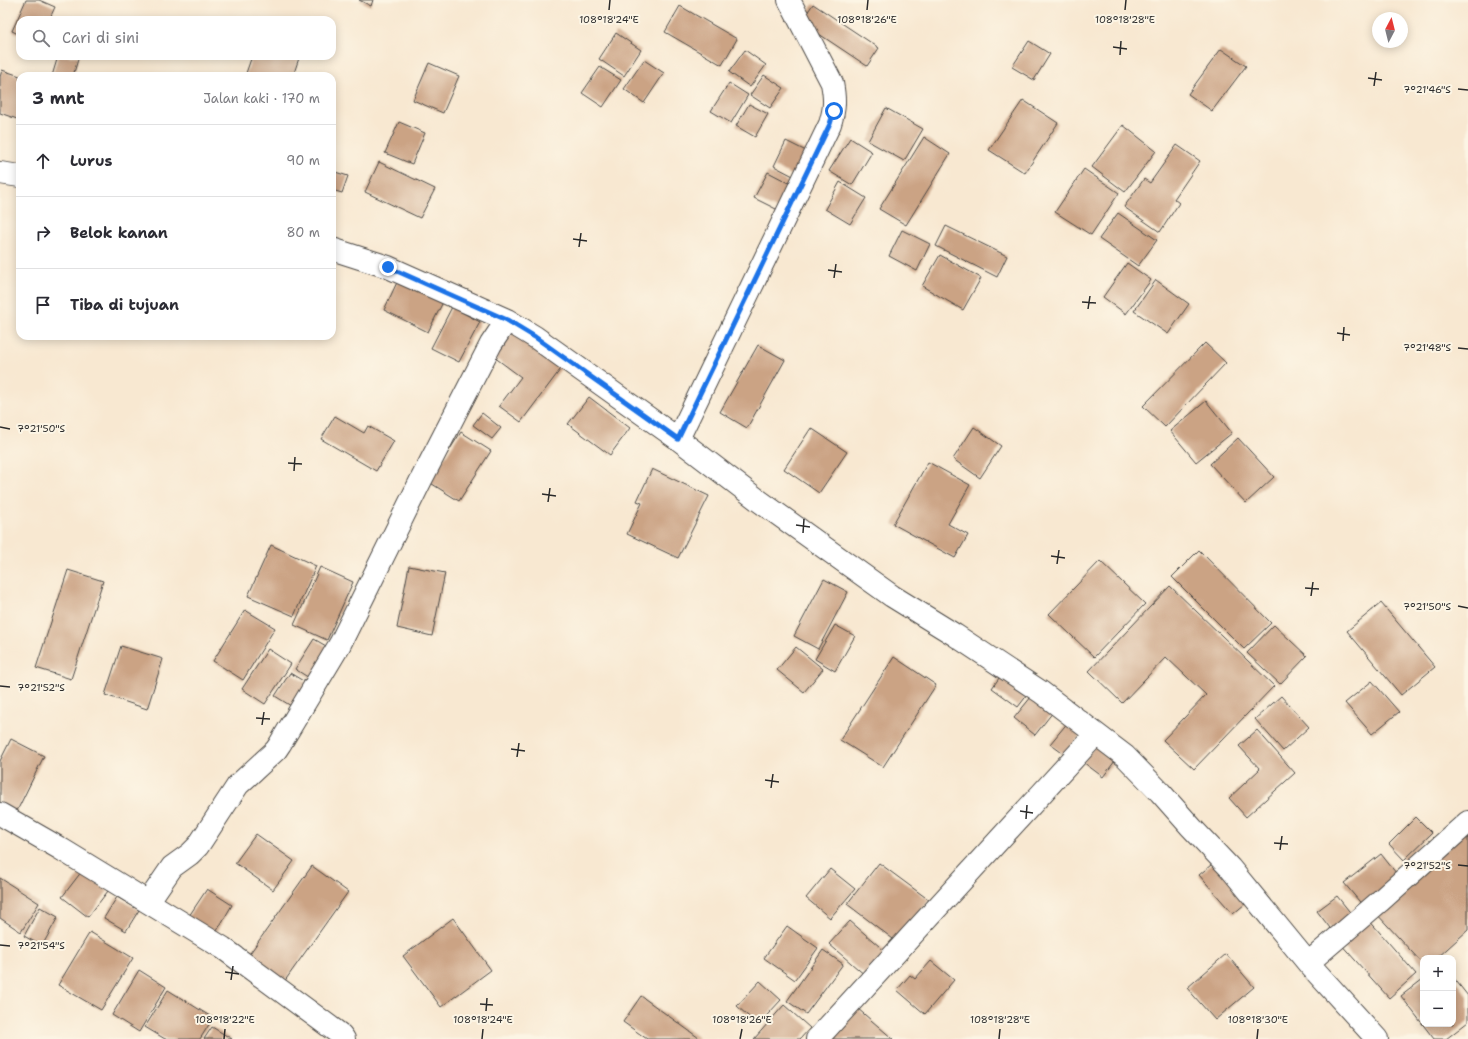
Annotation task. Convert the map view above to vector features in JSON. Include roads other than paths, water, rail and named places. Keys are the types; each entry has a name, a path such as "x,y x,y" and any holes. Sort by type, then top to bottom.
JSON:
{"street":[{"path":"678,439 830,124 834,111 835,98 832,83 788,0"},
{"path":"0,173 16,175"},
{"path":"336,250 388,267 507,320 535,337 678,439 758,500 892,596 1041,692 1125,756 1160,792 1191,828 1230,868 1308,963 1377,1039"},
{"path":"148,902 172,867 198,846 238,785 276,750 280,744 340,644 421,480 492,344 507,320"},
{"path":"817,1039 1096,734"},
{"path":"0,814 61,849 223,948 341,1035 344,1039"},
{"path":"1308,963 1468,822"}]}
